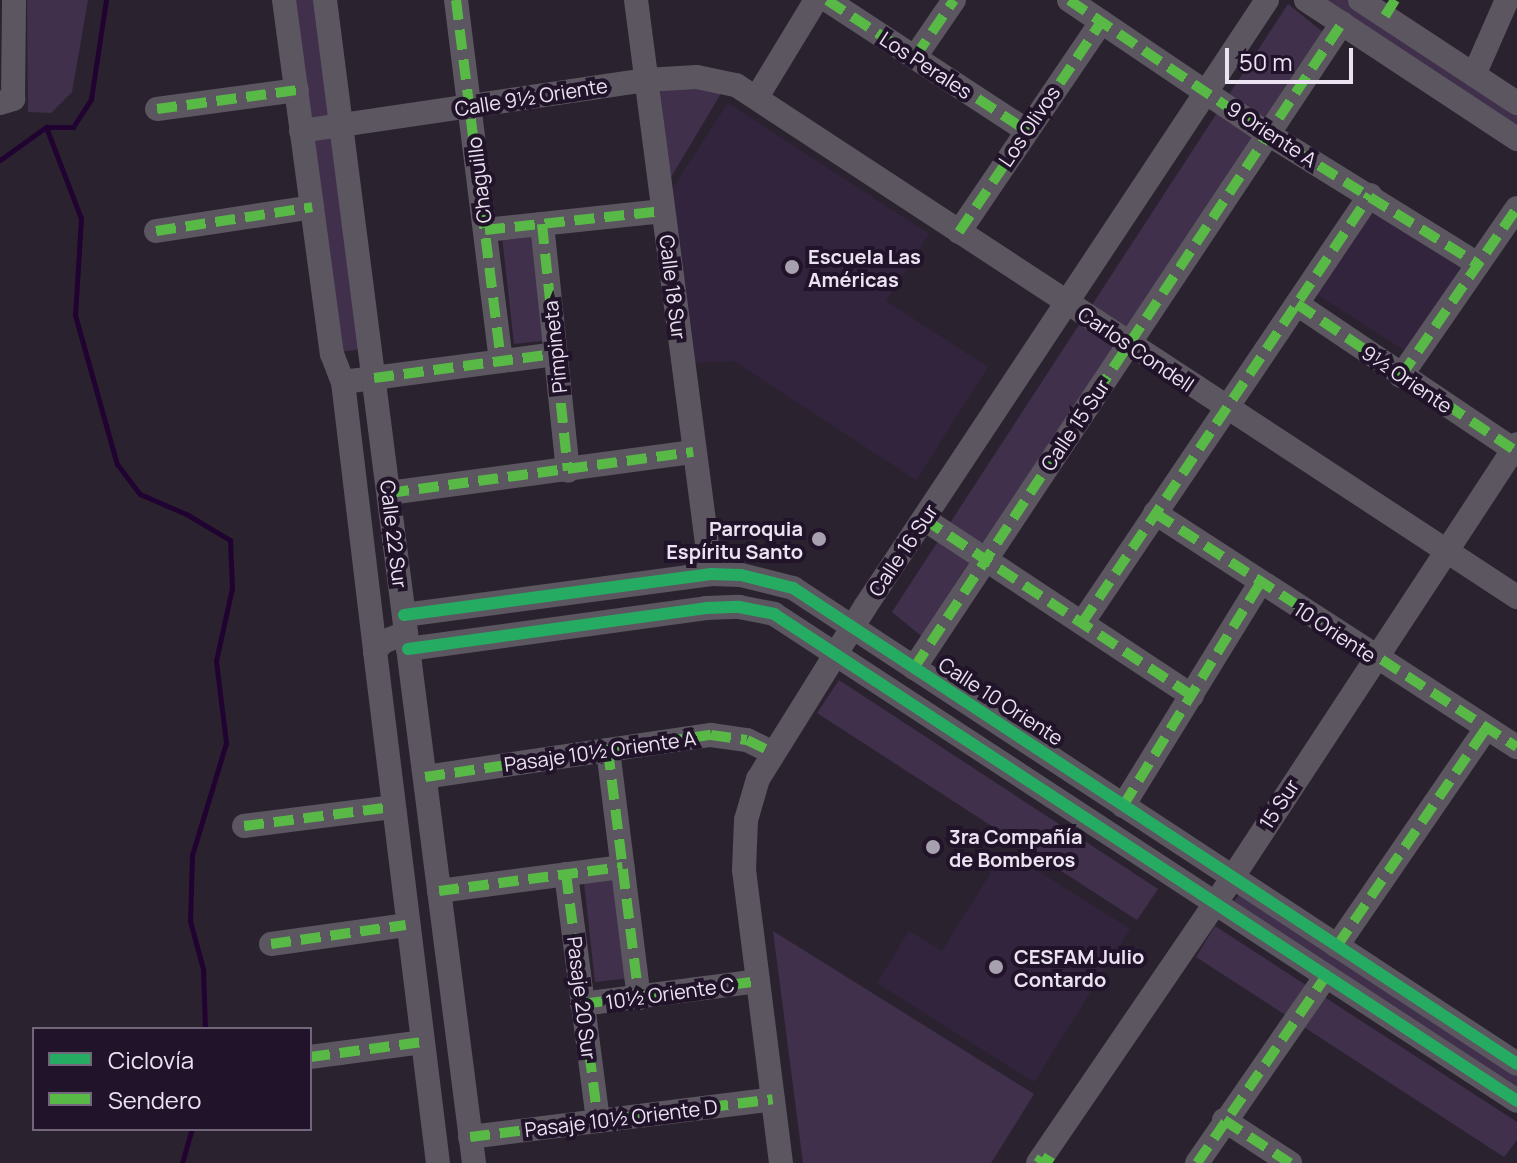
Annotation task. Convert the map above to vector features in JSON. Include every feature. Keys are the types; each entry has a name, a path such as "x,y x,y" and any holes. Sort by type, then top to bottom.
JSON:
{"street":[{"path":"0,103 13,99 14,0"},
{"path":"284,0 332,354 343,382 406,925 438,1163"},
{"name":"Calle 22 Sur","path":"325,0 474,1163"},
{"name":"Chaguillo","path":"456,0 501,361"},
{"name":"Calle 18 Sur","path":"636,0 711,574"},
{"path":"757,97 816,0"},
{"name":"Los Perales","path":"827,0 1026,130"},
{"path":"915,57 954,0"},
{"name":"9 Oriente A","path":"1069,0 1268,134 1478,264"},
{"name":"Calle 16 Sur","path":"781,1163 744,843 750,800 772,752 836,652 1267,0"},
{"path":"1306,0 1517,139"},
{"path":"1360,0 1390,8 1474,75 1517,103"},
{"path":"1474,75 1507,0"},
{"name":"Los Olivos","path":"959,232 1101,22"},
{"name":"Calle 15 Sur","path":"914,668 1342,23"},
{"name":"Calle 9½ Oriente","path":"301,131 645,80 711,78 736,85 757,97"},
{"path":"157,109 297,90"},
{"name":"Carlos Condell","path":"757,97 1129,346 1517,597"},
{"path":"1082,623 1370,195"},
{"path":"156,231 312,207"},
{"path":"1401,376 1517,208"},
{"path":"485,230 663,211"},
{"name":"Pimpineta","path":"542,224 568,471"},
{"name":"9½ Oriente","path":"1297,304 1401,376 1516,448"},
{"path":"343,382 555,354"},
{"name":"15 Sur","path":"1044,1161 1445,550 1516,448"},
{"path":"389,493 693,452"},
{"name":"10 Oriente","path":"1155,513 1517,747"},
{"path":"924,519 1192,696"},
{"name":"Calle 10 Oriente","path":"406,633 623,587 711,574 741,575 793,588 1517,1064"},
{"path":"1123,806 1261,582"},
{"path":"623,587 629,619"},
{"path":"375,651 383,642 406,633 629,619 739,607 774,614 1517,1101"},
{"path":"1337,946 1486,728"},
{"name":"Pasaje 10½ Oriente A","path":"425,777 711,735 747,740 772,752"},
{"path":"608,750 639,998"},
{"path":"244,826 392,807"},
{"path":"439,891 622,867"},
{"name":"Pasaje 20 Sur","path":"566,874 598,1121"},
{"path":"271,944 406,925"},
{"path":"413,972 449,966"},
{"path":"1197,1163 1326,976"},
{"name":"10½ Oriente C","path":"582,1004 758,981"},
{"path":"1395,1021 1412,995"},
{"path":"312,1057 422,1042"},
{"name":"Pasaje 10½ Oriente D","path":"470,1137 773,1099"},
{"path":"1224,1120 1290,1163"}],"shaded area":[{"path":"27,0 88,0 72,92 51,113 28,112"},
{"path":"293,0 317,0 361,349 340,352"},
{"path":"1321,0 1354,0 1517,107 1517,128"},
{"path":"1288,4 1324,33 925,639 892,612"},
{"path":"660,86 723,90 670,179"},
{"name":"Escuela Las Américas","path":"728,103 929,234 886,301 988,367 916,480 734,361 689,363 668,195"},
{"path":"1375,199 1470,261 1410,354 1315,293"},
{"path":"537,231 550,340 514,344 502,236"},
{"path":"839,680 1158,889 1137,920 817,713"},
{"name":"CESFAM Julio Contardo","path":"1005,850 1130,929 1034,1082 877,983 909,931 942,951"},
{"path":"619,869 631,978 595,982 583,873"},
{"path":"1242,891 1517,1068 1517,1094 1229,907"},
{"path":"1215,926 1517,1122 1517,1140 1504,1157 1196,957"},
{"path":"773,931 1034,1094 991,1163 803,1163"}],"waterway":[{"path":"0,160 46,127 73,127 91,99 106,0"},
{"path":"46,127 81,218 75,315 117,464 140,494 188,515 230,540 232,588 216,661 226,743 192,855 190,921 203,969 205,1027"},
{"path":"182,1163 191,1131"}],"marked path":[{"path":"456,0 501,361"},
{"path":"827,0 1026,130"},
{"path":"915,57 954,0"},
{"path":"1069,0 1268,134 1478,264"},
{"path":"1385,16 1395,0"},
{"path":"959,232 1101,22"},
{"path":"914,668 1342,23"},
{"path":"157,109 297,90"},
{"path":"1082,623 1370,195"},
{"path":"156,231 312,207"},
{"path":"1401,376 1517,208"},
{"path":"485,230 663,211"},
{"path":"542,224 568,471"},
{"path":"1297,304 1517,452"},
{"path":"374,378 555,354"},
{"path":"389,493 693,452"},
{"path":"1155,513 1517,747"},
{"path":"924,519 1192,696"},
{"path":"1123,806 1261,582"},
{"path":"1337,946 1486,728"},
{"path":"425,777 711,735 747,740 772,752"},
{"path":"608,750 639,998"},
{"path":"244,826 392,807"},
{"path":"439,891 622,867"},
{"path":"566,874 598,1121"},
{"path":"271,944 406,925"},
{"path":"1197,1163 1326,976"},
{"path":"582,1004 758,981"},
{"path":"312,1057 422,1042"},
{"path":"470,1137 773,1099"},
{"path":"1224,1120 1290,1163"},
{"path":"1038,1163 1042,1157 1052,1163"}],"cycle path":[{"path":"404,615 711,574 741,575 793,588 1517,1064"},
{"path":"408,649 706,608 739,607 774,614 1517,1101"}],"place":[{"name":"Escuela Las Américas","path":"792,267"},
{"name":"Parroquia Espíritu Santo","path":"819,539"},
{"name":"3ra Compañía de Bomberos","path":"933,847"},
{"name":"CESFAM Julio Contardo","path":"996,967"}]}
